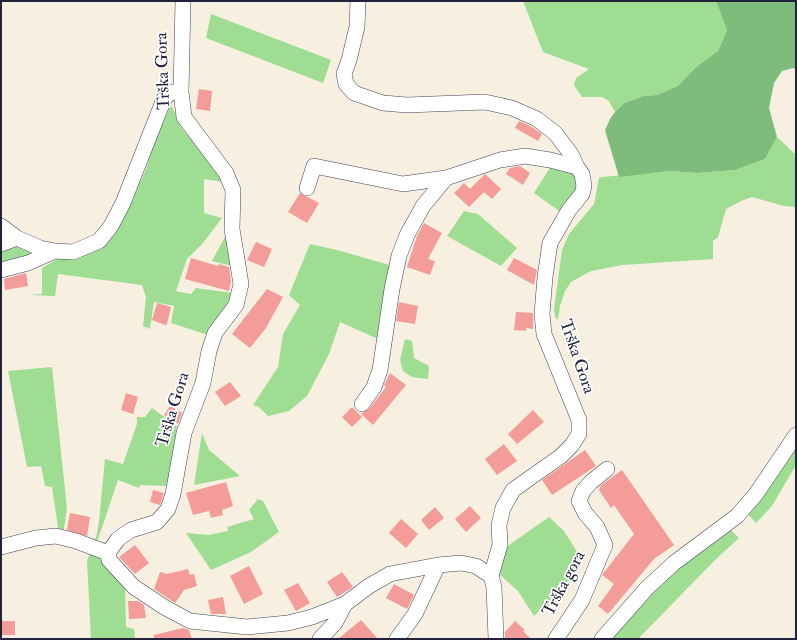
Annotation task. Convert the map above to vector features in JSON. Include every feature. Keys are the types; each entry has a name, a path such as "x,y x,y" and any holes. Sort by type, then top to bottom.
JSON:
{"street":[{"name":"Trška Gora","path":"108,553 118,539 131,530 157,522 168,509 173,494 184,432 203,383 209,351 215,333 236,305 241,284 232,229 233,190 226,173 184,117 181,92 183,1"},
{"path":"358,1 357,27 350,60 344,74 346,84 354,93 383,103 407,105 485,102 512,108 537,119 555,133 577,167"},
{"path":"1,226 17,238 40,248 55,251 73,252 99,241 112,226 136,172 164,99 171,92 181,92"},
{"path":"307,188 314,166 403,184 422,183 446,178 500,160 525,156 550,160 577,167"},
{"name":"Trška Gora","path":"496,639 494,587 491,576 500,545 499,525 503,508 513,490 561,456 572,445 578,434 579,420 544,334 542,314 550,243 569,210 582,194 584,186 582,174 577,167"},
{"path":"362,404 374,387 380,370 392,289 399,256 407,235 424,206 446,178"},
{"path":"1,244 17,238"},
{"path":"1,270 28,263 55,251"},
{"path":"602,639 647,588 674,563 737,516 756,494 796,435"},
{"name":"Trška gora","path":"556,639 582,600 606,545 596,526 585,513 579,501 583,491 591,482 607,469"},
{"path":"1,547 36,538 56,536 76,541 108,553 109,560 134,587 164,607 190,621 247,627 288,623 312,617 345,604 369,586 390,574 438,565 461,563 476,566 491,576"},
{"path":"397,639 415,614 438,565"},
{"path":"320,639 334,623 345,604"}],"green space":[{"path":"523,1 716,1 727,30 718,51 695,68 678,86 657,95 644,96 624,103 615,112 609,101 602,97 582,97 574,85 576,78 589,69 543,52"},
{"path":"716,1 796,1 796,69 793,68 782,71 774,83 769,108 777,137 765,159 735,170 697,173 669,171 619,177 605,130 610,119 624,103 644,96 657,95 678,86 695,68 718,51 727,30"},
{"path":"211,14 331,60 323,83 206,38"},
{"path":"171,105 182,129 204,153 223,182 204,179 204,213 222,218 203,243 187,259 176,291 191,294 196,288 232,293 223,313 208,335 171,323 174,306 154,302 150,329 143,326 146,297 142,285 58,274 55,296 30,295 42,294 42,268 121,222 146,169 154,142"},
{"path":"777,137 795,154 796,207 784,206 752,197 741,201 726,209 718,237 713,241 713,259 623,265 591,271 571,282 565,291 560,306 558,320 555,317 554,309 562,250 569,234 594,204 599,178 669,171 697,173 735,170 765,159"},
{"path":"551,166 575,172 580,182 562,213 534,193"},
{"path":"464,211 478,214 517,248 501,266 447,236"},
{"path":"227,233 232,266 212,261"},
{"path":"22,244 33,249 29,258 1,265 1,249"},
{"path":"310,244 393,266 379,322 378,339 340,322 329,354 307,396 289,411 268,416 259,407 253,405 278,367 283,334 300,305 289,295"},
{"path":"405,339 412,341 414,358 429,366 428,379 412,377 403,371 400,360"},
{"path":"52,367 67,509 63,534 59,534 52,487 45,486 41,466 27,467 8,371"},
{"path":"152,408 177,426 167,486 140,485 139,488 118,480 96,545 90,541 96,538 99,522 105,459 123,464 137,424 137,417 145,417"},
{"path":"202,433 209,450 240,476 194,485"},
{"path":"796,439 796,465 772,506 756,523 747,513"},
{"path":"258,499 263,501 279,532 251,552 211,570 186,533 209,535 228,531 227,527 254,519 249,510"},
{"path":"549,517 564,531 581,558 560,602 542,608 534,616 518,591 500,575 502,550"},
{"path":"728,529 739,538 715,560 638,639 606,639 665,574"},
{"path":"90,553 97,553 125,585 126,627 134,629 135,638 91,639 87,561"}],"building":[{"path":"199,89 212,91 210,111 196,109"},
{"path":"519,121 542,134 538,141 515,128"},
{"path":"520,166 530,173 523,185 506,174 510,168"},
{"path":"485,174 501,189 492,199 484,192 469,207 454,193 464,183 470,189"},
{"path":"300,193 319,203 307,223 288,212"},
{"path":"424,223 442,233 428,259 435,261 430,275 407,267 417,236"},
{"path":"256,242 272,249 264,267 247,260"},
{"path":"191,258 218,266 219,264 229,267 231,281 229,291 185,279"},
{"path":"514,258 537,270 534,285 507,270"},
{"path":"26,273 28,286 5,290 4,279"},
{"path":"267,289 283,297 266,328 250,348 232,334"},
{"path":"399,302 418,306 415,324 396,321"},
{"path":"157,303 171,307 167,324 165,325 152,320"},
{"path":"516,312 533,313 533,329 526,328 526,331 514,330"},
{"path":"390,373 406,385 373,425 361,414 369,409 386,387 384,385"},
{"path":"230,382 241,396 225,406 215,392"},
{"path":"126,393 138,397 133,414 121,410"},
{"path":"170,406 182,413 178,424 164,415"},
{"path":"352,407 362,417 352,427 342,417"},
{"path":"533,410 544,422 517,444 508,434"},
{"path":"504,444 517,461 497,475 485,459"},
{"path":"585,450 596,466 552,495 542,480"},
{"path":"622,470 674,545 654,559 608,614 598,606 614,584 602,575 634,534 614,505 611,508 599,490 601,485"},
{"path":"226,482 233,506 222,510 223,515 211,518 209,511 193,515 186,493"},
{"path":"153,490 164,493 160,505 150,502"},
{"path":"470,506 481,518 466,532 455,519"},
{"path":"435,507 444,518 429,530 421,520"},
{"path":"70,513 90,517 87,536 67,530"},
{"path":"401,519 418,534 406,548 389,533"},
{"path":"135,545 149,563 135,574 119,557"},
{"path":"249,566 263,594 244,604 230,576"},
{"path":"188,569 190,575 194,574 197,586 184,590 175,603 154,589 160,572 167,574"},
{"path":"342,572 353,587 337,597 327,582"},
{"path":"298,583 310,603 296,611 284,590"},
{"path":"394,584 414,595 407,609 386,598"},
{"path":"223,597 226,614 211,614 208,600"},
{"path":"128,601 138,601 144,605 146,618 129,619"},
{"path":"361,620 378,639 338,639"},
{"path":"1,621 15,621 15,635 1,635"},
{"path":"515,621 525,630 523,631 531,639 505,639 505,632"},
{"path":"183,628 189,630 192,639 154,639 154,635"}]}
